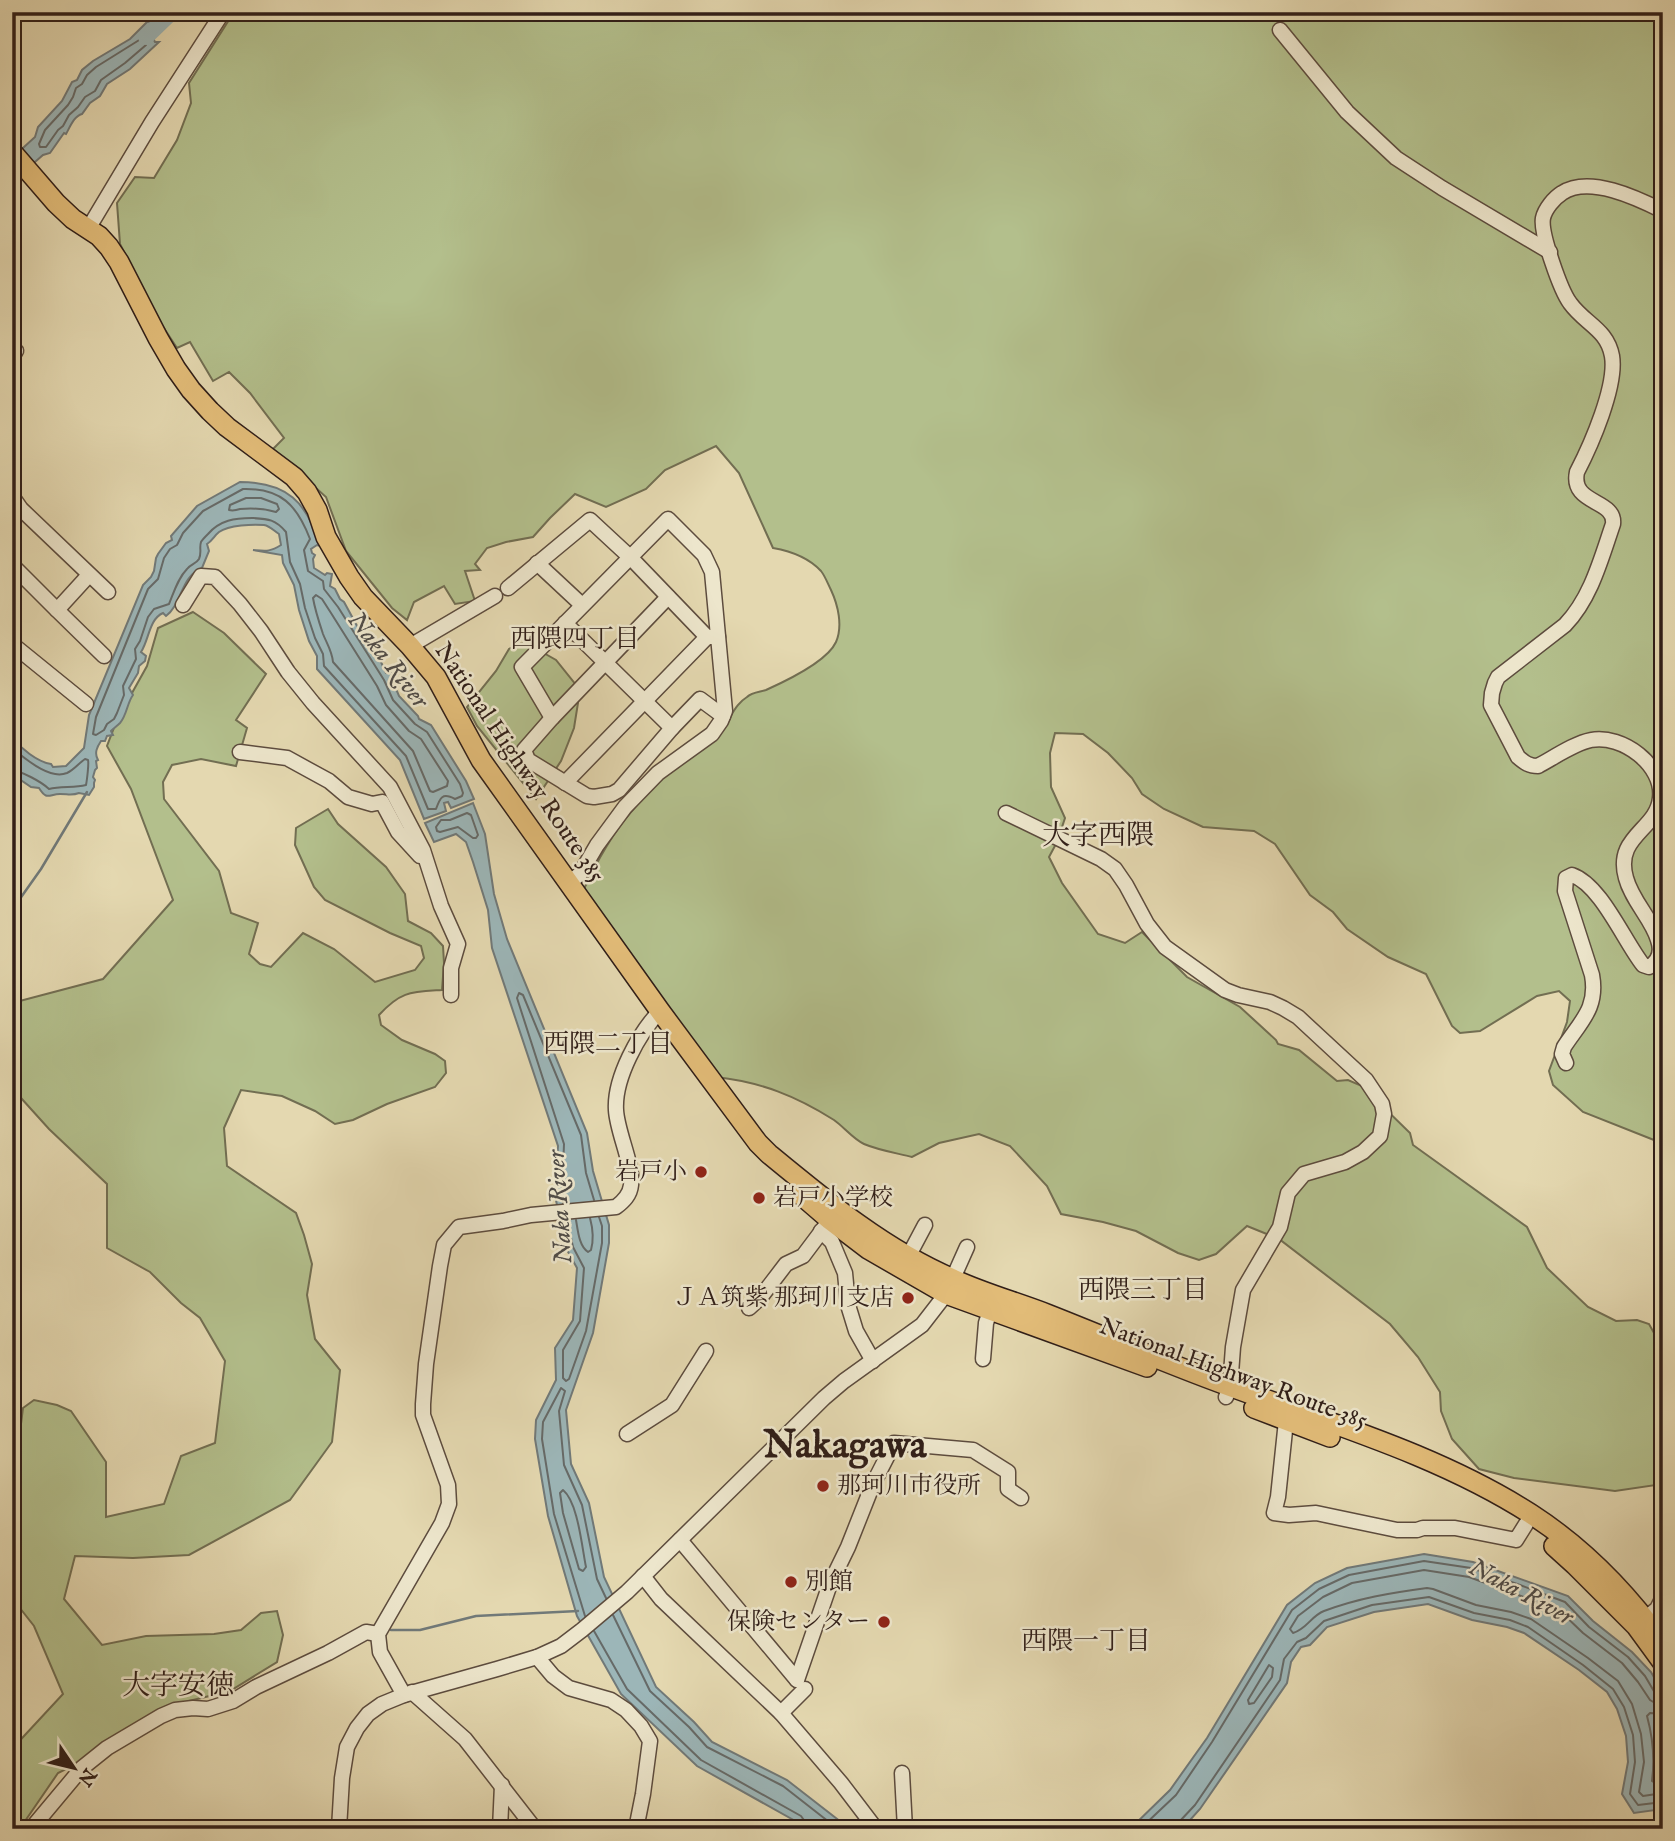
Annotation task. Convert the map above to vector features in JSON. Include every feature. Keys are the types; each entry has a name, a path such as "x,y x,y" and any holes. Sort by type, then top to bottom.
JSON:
{"highway":[{"name":"National Highway Route 385","path":"12,152 73,219 99,236 119,262 158,338 191,390 227,427 295,477 317,510 326,537 349,577 363,597 436,677 481,760 660,1011 758,1143 830,1220 868,1249 949,1287 990,1311 1228,1392 1291,1408 1390,1445 1497,1493 1533,1515 1653,1612 1663,1643"},
{"name":"National Highway Route 385","path":"830,1220 875,1236 949,1287 1046,1314 1228,1392 1286,1420 1387,1456 1484,1499 1526,1524 1575,1564 1653,1612 1663,1663"}],"street":[{"path":"88,229 152,122 223,12"},
{"path":"1280,30 1347,112 1396,158 1550,252"},
{"path":"1566,1063 1562,1054 1564,1047 1591,1007 1594,989 1565,891 1566,878 1572,875 1579,877 1590,887 1643,965 1648,967 1654,964 1660,950 1658,939 1630,891 1623,868 1628,845 1657,810 1660,787 1643,758 1620,743 1594,739 1584,741 1538,766 1525,763 1518,757 1491,705 1498,677 1572,618 1593,580 1614,519 1611,513 1584,496 1576,485 1575,478 1595,437 1612,375 1611,353 1601,332 1568,301 1542,229 1543,217 1556,198 1577,187 1612,190 1663,211"},
{"path":"12,496 21,509 108,592"},
{"path":"552,718 522,667 668,519 704,555 712,572 712,637 725,711 712,734 658,773 625,807 580,874 569,883"},
{"path":"410,646 502,592 590,520 712,637"},
{"path":"537,563 582,605"},
{"path":"12,565 104,656"},
{"path":"57,610 89,575"},
{"path":"183,604 201,576 215,577 240,604 313,703 390,787 424,850 442,906 458,944 451,968 451,995"},
{"path":"668,597 524,750 528,760 587,796 605,796 619,790 672,728 701,699 723,716"},
{"path":"565,624 672,728"},
{"path":"565,783 644,700 712,637"},
{"path":"12,644 86,704"},
{"path":"240,752 287,758 329,781 348,797 372,804 382,802 398,832 428,864"},
{"path":"1006,813 1101,859 1115,869 1147,924 1165,947 1226,990 1283,1007 1298,1017 1366,1080 1382,1104 1384,1114 1380,1136 1363,1152 1345,1162 1304,1174 1288,1194 1280,1227 1243,1290 1228,1392"},
{"path":"535,1829 465,1739 408,1694 380,1652 378,1634 442,1523 449,1504 448,1485 423,1415 426,1364 444,1245 460,1227 550,1213 616,1207 626,1198 631,1184 616,1108 618,1091 629,1059 640,1038 660,1011"},
{"path":"749,1308 786,1264 803,1256 830,1220"},
{"path":"830,1220 832,1242 845,1273 848,1305 856,1331 873,1361"},
{"path":"908,1257 925,1225"},
{"path":"339,1829 347,1747 356,1728 368,1714 382,1704 408,1694 537,1657 561,1646 582,1630 628,1592 824,1398 922,1325 949,1287 967,1247"},
{"path":"983,1359 986,1323 990,1311"},
{"path":"627,1434 672,1405 706,1351"},
{"path":"1286,1420 1281,1477 1274,1513 1316,1513 1397,1530 1455,1528 1516,1540 1526,1524"},
{"path":"680,1540 797,1680 830,1584 873,1484 894,1443 973,1450 1008,1472 1008,1489 1021,1498"},
{"path":"643,1576 670,1607 781,1713 876,1829"},
{"path":"31,1829 82,1768 107,1748 162,1716 175,1710 194,1707 208,1709 233,1701 366,1632 378,1634"},
{"path":"537,1657 553,1676 569,1688 611,1700 626,1710 650,1741 636,1829"},
{"path":"781,1713 805,1689"},
{"path":"902,1773 905,1829"},
{"path":"500,1829 502,1785"}],"green space":[{"path":"234,12 1663,12 1663,1138 1659,1142 1583,1112 1553,1085 1549,1071 1567,1022 1570,1001 1559,991 1537,996 1480,1031 1460,1033 1452,1026 1426,974 1388,957 1347,929 1333,912 1310,895 1275,844 1254,831 1203,827 1164,809 1142,794 1132,778 1108,753 1083,734 1055,733 1050,753 1051,787 1065,818 1049,857 1062,883 1098,934 1125,943 1142,932 1187,977 1240,1007 1278,1044 1299,1050 1337,1081 1348,1080 1362,1086 1410,1133 1413,1145 1527,1227 1547,1268 1588,1307 1616,1321 1637,1320 1649,1324 1663,1349 1663,1484 1615,1491 1514,1478 1479,1469 1452,1439 1441,1411 1440,1392 1418,1357 1390,1324 1279,1239 1247,1226 1216,1254 1199,1260 1178,1253 1136,1231 1061,1214 1047,1186 1010,1146 979,1134 939,1143 912,1157 864,1144 834,1120 792,1097 748,1082 716,1077 583,891 604,850 631,812 730,717 742,701 751,694 784,682 805,670 831,649 838,636 839,622 838,609 831,590 821,571 811,562 773,548 739,473 716,446 665,470 646,489 606,507 575,494 533,537 487,548 475,564 480,570 465,571 475,601 455,604 444,586 414,602 407,620 392,608 346,551 326,497 273,449 284,438 250,393 229,372 213,381 190,342 177,348 158,319 120,244 117,203 135,177 154,178 177,140 191,103 189,83"},
{"path":"193,612 224,633 266,674 236,720 247,728 236,766 201,759 172,765 163,782 164,799 219,871 231,913 258,923 249,954 260,964 271,967 303,933 334,949 375,982 415,970 424,958 421,946 325,900 314,887 295,845 296,828 328,809 338,824 386,867 405,894 408,921 431,933 443,946 442,990 407,994 394,1001 379,1015 381,1025 402,1040 445,1061 446,1073 435,1087 387,1104 353,1120 335,1124 315,1111 282,1096 241,1090 224,1128 227,1166 296,1213 312,1264 307,1295 315,1339 340,1370 332,1442 290,1500 189,1555 133,1558 75,1556 64,1599 102,1645 146,1636 214,1634 241,1630 261,1613 277,1611 283,1635 277,1662 230,1691 189,1701 138,1733 58,1773 23,1824 12,1829 12,1749 63,1694 34,1626 12,1598 12,1566 21,1545 12,1496 23,1408 34,1400 71,1411 106,1462 106,1517 164,1504 181,1456 215,1443 225,1361 200,1318 150,1272 107,1248 107,1184 49,1129 12,1088 12,1003 103,979 173,900 131,789 107,746 117,720 147,666 158,628"},
{"path":"526,643 556,660 576,685 578,703 574,728 561,761 536,799 477,726 467,707 496,671 509,649"}],"water":[{"path":"167,14 159,23 168,22 153,38 155,42 159,42 130,69 107,84 100,96 74,119 66,134 64,133 50,153 12,176 12,158 35,137 38,127 62,101 82,70 130,39 147,22 152,21 152,27"},
{"path":"240,482 256,483 283,491 301,506 309,517 320,546 311,549 315,555 314,568 325,575 332,574 330,586 344,602 386,673 394,672 391,677 399,696 419,719 431,725 466,781 474,799 451,808 448,802 444,803 446,811 424,819 400,760 317,669 317,656 309,641 294,585 282,555 253,550 274,549 281,545 279,534 264,525 235,526 217,534 207,544 209,551 202,568 190,577 171,611 166,616 163,613 155,620 141,652 146,656 145,661 139,666 129,688 133,695 124,716 111,731 113,735 107,736 97,748 94,787 89,795 79,793 46,796 39,788 31,787 12,774 12,738 30,754 53,767 66,766 84,748 89,715 143,585 154,571 158,554 197,506"},
{"name":"Naka River","path":"473,803 485,834 494,894 507,939 587,1133 593,1171 609,1225 609,1243 593,1333 566,1410 571,1464 589,1503 604,1577 656,1687 712,1742 787,1780 850,1829 802,1829 797,1822 697,1766 621,1694 577,1616 548,1516 535,1439 536,1420 556,1380 555,1348 573,1320 577,1268 567,1250 555,1196 558,1146 492,948 488,910 466,842 456,834 434,842 425,823"},
{"name":"Naka River","path":"1424,1554 1473,1562 1568,1596 1651,1672 1663,1693 1663,1809 1634,1813 1622,1794 1628,1762 1626,1736 1617,1709 1607,1692 1524,1633 1472,1620 1428,1604 1374,1612 1327,1627 1310,1645 1301,1647 1291,1662 1287,1683 1200,1809 1182,1829 1130,1829 1170,1790 1207,1738 1287,1605 1315,1583 1347,1568"}],"waterway":[{"path":"146,37 172,12"},
{"path":"12,910 41,869 87,792"},
{"path":"391,1630 420,1630 476,1616 578,1611"}],"place":[{"name":"岩戸小","path":"701,1172"},
{"name":"岩戸小学校","path":"759,1198"},
{"name":"ＪＡ筑紫 那珂川支店","path":"908,1298"},
{"name":"那珂川市役所","path":"823,1486"},
{"name":"別館","path":"791,1582"},
{"name":"保険センター","path":"884,1622"}],"district":[{"name":"西隈四丁目","path":"575,639"},
{"name":"大字西隈","path":"1098,836"},
{"name":"西隈二丁目","path":"608,1044"},
{"name":"西隈三丁目","path":"1143,1290"},
{"name":"Nakagawa","path":"845,1447"},
{"name":"西隈一丁目","path":"1086,1641"},
{"name":"大字安徳","path":"178,1686"}]}
